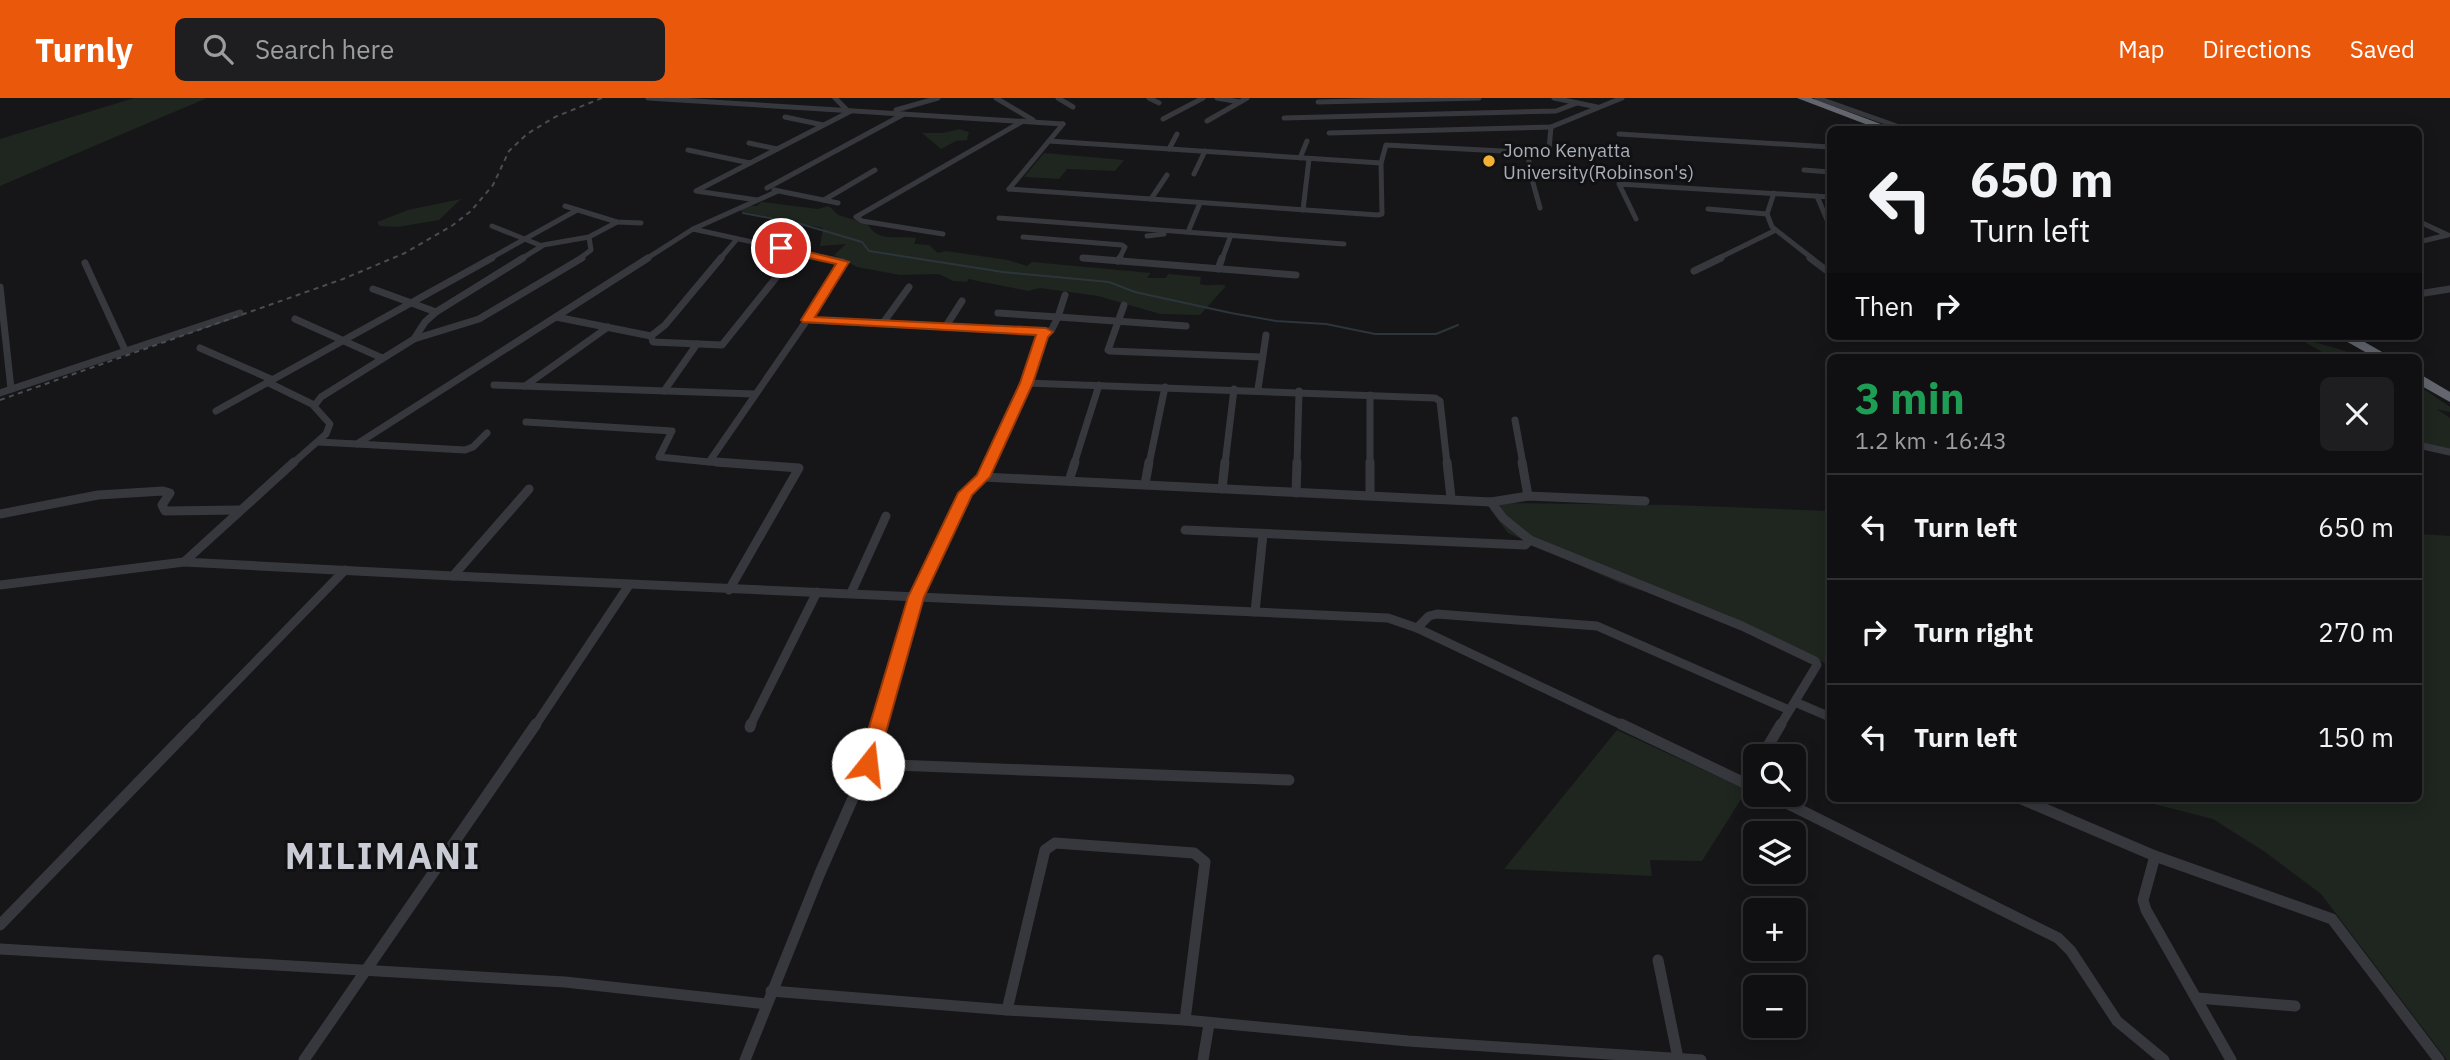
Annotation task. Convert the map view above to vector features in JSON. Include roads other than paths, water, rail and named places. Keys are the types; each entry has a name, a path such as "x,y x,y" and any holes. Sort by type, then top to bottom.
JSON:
{"highway":[{"path":"1802,98 1881,126"},
{"path":"2352,340 2378,354"},
{"path":"2422,380 2450,398"}],"street":[{"path":"648,98 1063,124 1009,189 1382,214 1381,163 1387,145 1548,152 1551,127"},
{"path":"773,98 779,105"},
{"path":"835,98 850,110"},
{"path":"888,113 927,99 938,98"},
{"path":"996,98 1038,122"},
{"path":"1058,98 1073,107"},
{"path":"1149,98 1160,103"},
{"path":"1163,120 1203,98"},
{"path":"1217,98 1240,102"},
{"path":"1207,121 1247,98"},
{"path":"1318,102 1479,98"},
{"path":"1554,98 1599,107"},
{"path":"1329,133 1551,127 1622,98"},
{"path":"1817,98 1897,126"},
{"path":"1284,118 1556,110 1577,103"},
{"path":"757,200 696,191 850,110"},
{"path":"838,203 767,188 904,113"},
{"path":"1410,115 1416,131"},
{"path":"785,117 823,125"},
{"path":"943,234 862,221 856,217 1023,121"},
{"path":"1169,149 1177,134"},
{"path":"1619,134 1827,147"},
{"path":"1123,146 1129,137"},
{"path":"1049,141 1381,163"},
{"path":"1300,158 1307,141"},
{"path":"749,143 777,149"},
{"path":"688,150 750,163"},
{"path":"1194,174 1205,151"},
{"path":"1528,152 1530,172 1540,208"},
{"path":"1303,210 1309,159"},
{"path":"824,200 876,170"},
{"path":"1804,170 1827,172"},
{"path":"1151,199 1167,175"},
{"path":"1636,219 1619,184 1827,197"},
{"path":"357,444 693,229 778,191"},
{"path":"1774,193 1767,214 1774,230 1827,271"},
{"path":"1816,196 1827,220"},
{"path":"1188,232 1200,203"},
{"path":"565,206 617,222 641,223"},
{"path":"1708,209 1767,214"},
{"path":"216,411 577,210"},
{"path":"999,218 1344,244"},
{"path":"492,226 543,245 589,237 617,222"},
{"path":"2422,223 2448,235 2422,241"},
{"path":"1082,242 1096,226"},
{"path":"693,229 843,262 807,320 709,461"},
{"path":"1147,236 1159,236 1167,230"},
{"path":"1694,271 1774,230"},
{"path":"1218,269 1231,235"},
{"path":"315,405 321,397 414,339 471,322 588,254 591,250 589,237"},
{"path":"1023,237 1124,246 1118,261"},
{"path":"651,336 664,325 737,239"},
{"path":"414,339 436,312 543,245"},
{"path":"1083,258 1296,275"},
{"path":"85,263 125,350"},
{"path":"470,269 494,277"},
{"path":"651,336 653,342 726,343 783,269"},
{"path":"0,287 12,388"},
{"path":"883,323 909,287"},
{"path":"373,289 436,312"},
{"path":"2422,293 2450,289"},
{"path":"745,1060 771,990 868,764 916,597 965,493 983,477 1026,383 1042,336 1058,317 1065,295"},
{"path":"947,326 962,301"},
{"path":"1124,305 1108,350 1110,351 1261,357"},
{"path":"0,393 240,313"},
{"path":"998,313 1186,326"},
{"path":"556,317 651,336"},
{"path":"295,318 382,358"},
{"path":"807,320 1046,332"},
{"path":"525,386 608,327"},
{"path":"1258,390 1266,335"},
{"path":"664,391 697,344"},
{"path":"184,562 318,442 326,434 330,424 327,416 315,405 200,348"},
{"path":"1026,383 1435,398 1440,401 1451,498"},
{"path":"494,385 754,394"},
{"path":"1069,481 1099,385"},
{"path":"1145,484 1165,387"},
{"path":"1222,489 1234,389"},
{"path":"1296,493 1298,391"},
{"path":"1370,395 1370,495"},
{"path":"1515,420 1528,496"},
{"path":"526,422 672,431 659,457 799,468 729,590"},
{"path":"318,442 465,450 473,447 487,433"},
{"path":"2422,445 2450,452"},
{"path":"983,477 1491,502 1528,496 1645,501"},
{"path":"453,576 529,489"},
{"path":"0,514 98,495 163,491 170,495 162,505 164,511 239,510"},
{"path":"1491,502 1503,518 1530,540 1742,626 1815,661 1817,665 1769,744"},
{"path":"851,593 886,516"},
{"path":"1185,530 1525,545 1530,540"},
{"path":"1255,612 1263,534"},
{"path":"0,585 184,562 729,590 851,593 1388,618 1417,628 1743,783"},
{"path":"0,925 345,570"},
{"path":"304,1060 482,805 629,585"},
{"path":"750,727 817,592"},
{"path":"1417,628 1429,616 1437,614 1597,626 1792,706 1827,716"},
{"path":"868,764 1289,780"},
{"path":"2028,802 2155,856 2325,916 2337,923 2439,1060"},
{"path":"1794,807 2058,938 2071,951 2117,1021 2164,1060"},
{"path":"1007,1010 1045,850 1055,844 1194,853 1205,862 1185,1020"},
{"path":"2155,856 2144,905 2231,1060"},
{"path":"0,949 366,968 565,982 766,1004"},
{"path":"1658,960 1678,1058"},
{"path":"771,990 1007,1010 1185,1020 1605,1057 1701,1060"},
{"path":"2197,998 2295,1006"},
{"path":"1203,1060 1209,1024"}],"waterway":[{"path":"743,213 801,224 862,242 869,251 1003,272 1109,282 1135,292 1276,321 1326,324 1375,334 1436,334 1458,325"}],"railway":[{"path":"0,400 343,279 405,253 453,225 471,211 493,185 509,151 527,134 555,117 602,98"}],"place":[{"name":"Jomo Kenyatta University(Robinson's)","path":"1489,161"}],"district":[{"name":"MILIMANI","path":"383,855"}]}
